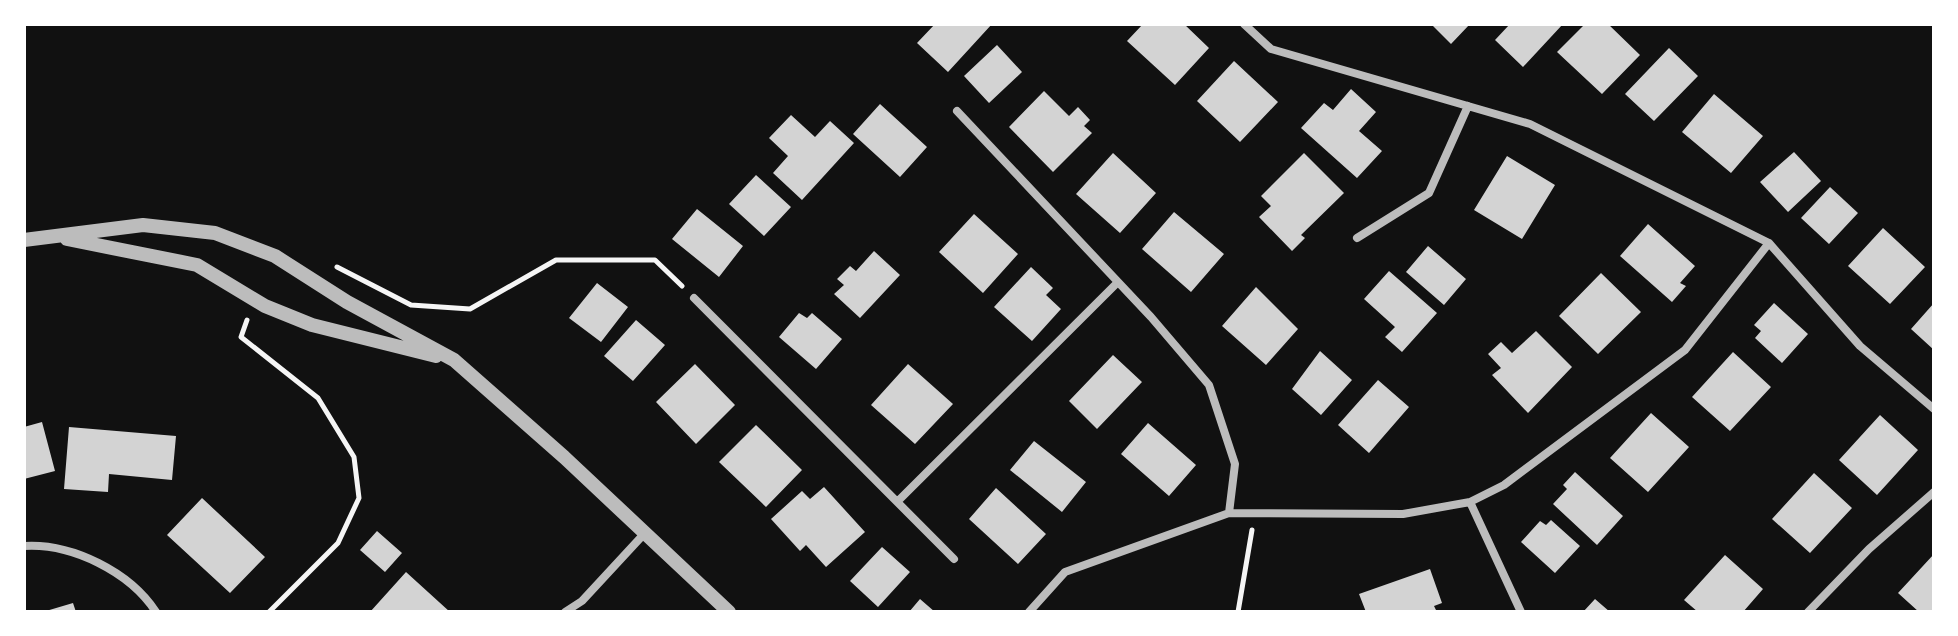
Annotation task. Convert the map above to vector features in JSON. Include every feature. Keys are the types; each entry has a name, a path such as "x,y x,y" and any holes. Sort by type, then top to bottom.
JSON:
{"street":[{"path":"1244,24 1271,49 1530,124 1769,243 1860,346 1934,409"},
{"path":"1357,238 1429,193 1468,106"},
{"path":"957,111 1118,282 1209,385 1235,464 1229,513"},
{"path":"24,240 143,225 215,233 275,256 347,302 454,360 564,457 729,612"},
{"path":"55,236 197,265 265,306 312,325 454,360"},
{"path":"1029,612 1065,572 1229,513 1403,514 1470,502 1504,485 1685,350 1769,243"},
{"path":"898,501 1118,282"},
{"path":"694,298 954,559"},
{"path":"1808,612 1869,549 1934,492"},
{"path":"1470,502 1521,612"},
{"path":"565,612 582,601 644,534"},
{"path":"24,546 74,553 116,572 148,600 156,612"}],"path":[{"path":"1238,612 1255,513"}],"building":[{"path":"935,24 992,24 948,72 917,43"},
{"path":"1143,24 1184,24 1209,48 1175,85 1127,41"},
{"path":"1431,24 1470,24 1451,44"},
{"path":"1510,24 1563,24 1523,67 1495,40"},
{"path":"1585,24 1608,24 1640,55 1602,94 1557,52"},
{"path":"997,45 1022,72 989,103 964,76"},
{"path":"1669,48 1698,76 1654,121 1625,94"},
{"path":"1234,61 1278,102 1240,142 1197,101"},
{"path":"1351,89 1376,112 1359,131 1382,151 1357,178 1301,128 1324,103 1333,110"},
{"path":"1044,91 1069,116 1078,107 1090,120 1084,126 1092,133 1053,172 1009,127"},
{"path":"1714,94 1763,136 1731,173 1682,132"},
{"path":"880,104 927,147 900,177 853,134"},
{"path":"791,115 815,137 830,121 854,143 802,200 773,173 788,156 769,138"},
{"path":"1794,152 1821,181 1788,212 1760,182"},
{"path":"1113,153 1156,193 1120,233 1076,194"},
{"path":"1304,153 1344,193 1301,235 1305,238 1292,251 1259,217 1271,206 1261,196"},
{"path":"1507,156 1555,185 1522,239 1474,210"},
{"path":"756,175 791,207 764,236 729,204"},
{"path":"1830,187 1858,213 1829,244 1801,218"},
{"path":"697,209 743,246 719,277 672,239"},
{"path":"1174,212 1224,254 1191,292 1142,249"},
{"path":"974,214 1018,254 983,293 939,252"},
{"path":"1648,224 1695,266 1680,283 1686,286 1672,302 1620,256"},
{"path":"1883,228 1925,267 1890,304 1848,266"},
{"path":"1428,246 1466,279 1444,305 1406,272"},
{"path":"874,251 900,275 860,318 834,294 844,285 837,279 850,266 856,271"},
{"path":"1031,267 1053,288 1046,295 1061,309 1032,341 994,307"},
{"path":"1389,271 1437,313 1402,352 1385,337 1395,327 1364,299"},
{"path":"1601,273 1641,312 1598,354 1559,316"},
{"path":"597,283 628,307 601,342 569,318"},
{"path":"1256,287 1298,329 1266,365 1222,326"},
{"path":"1774,303 1808,334 1782,363 1755,338 1761,331 1754,325"},
{"path":"1934,303 1934,350 1911,329"},
{"path":"799,313 807,318 812,313 842,339 816,369 779,337"},
{"path":"636,320 665,345 633,381 604,356"},
{"path":"1536,331 1572,367 1528,413 1492,375 1501,368 1488,354 1501,342 1512,353"},
{"path":"1320,351 1352,380 1321,415 1292,389"},
{"path":"1733,352 1771,387 1730,431 1692,397"},
{"path":"1113,355 1142,382 1097,429 1069,401"},
{"path":"695,364 735,405 696,444 656,402"},
{"path":"908,364 953,404 915,444 871,405"},
{"path":"1378,380 1409,407 1369,453 1338,425"},
{"path":"1651,413 1689,447 1648,492 1610,458"},
{"path":"1880,415 1918,450 1877,495 1839,460"},
{"path":"42,422 55,471 24,479 24,427"},
{"path":"1148,423 1196,465 1169,496 1121,454"},
{"path":"756,425 802,470 766,507 719,462"},
{"path":"69,427 176,436 172,480 109,474 108,492 64,489"},
{"path":"1034,441 1086,482 1062,512 1010,470"},
{"path":"1575,472 1623,516 1597,545 1553,504 1567,489 1563,485"},
{"path":"1814,473 1852,508 1810,553 1772,519"},
{"path":"824,487 865,532 826,567 806,545 800,551 771,519 802,491 810,499"},
{"path":"996,488 1046,534 1018,564 969,519"},
{"path":"202,498 265,557 230,593 167,535"},
{"path":"1551,520 1580,546 1555,573 1521,542 1540,521 1546,525"},
{"path":"377,531 402,553 385,572 360,550"},
{"path":"882,547 910,572 878,607 850,581"},
{"path":"1934,554 1934,612 1919,612 1898,593"},
{"path":"1725,555 1763,589 1743,612 1698,612 1684,600"},
{"path":"1430,569 1442,603 1434,606 1437,612 1366,612 1359,594"},
{"path":"406,572 450,612 370,612"},
{"path":"920,599 935,612 909,612"},
{"path":"1595,599 1610,612 1583,612"},
{"path":"73,603 76,612 46,612 46,611"}]}
